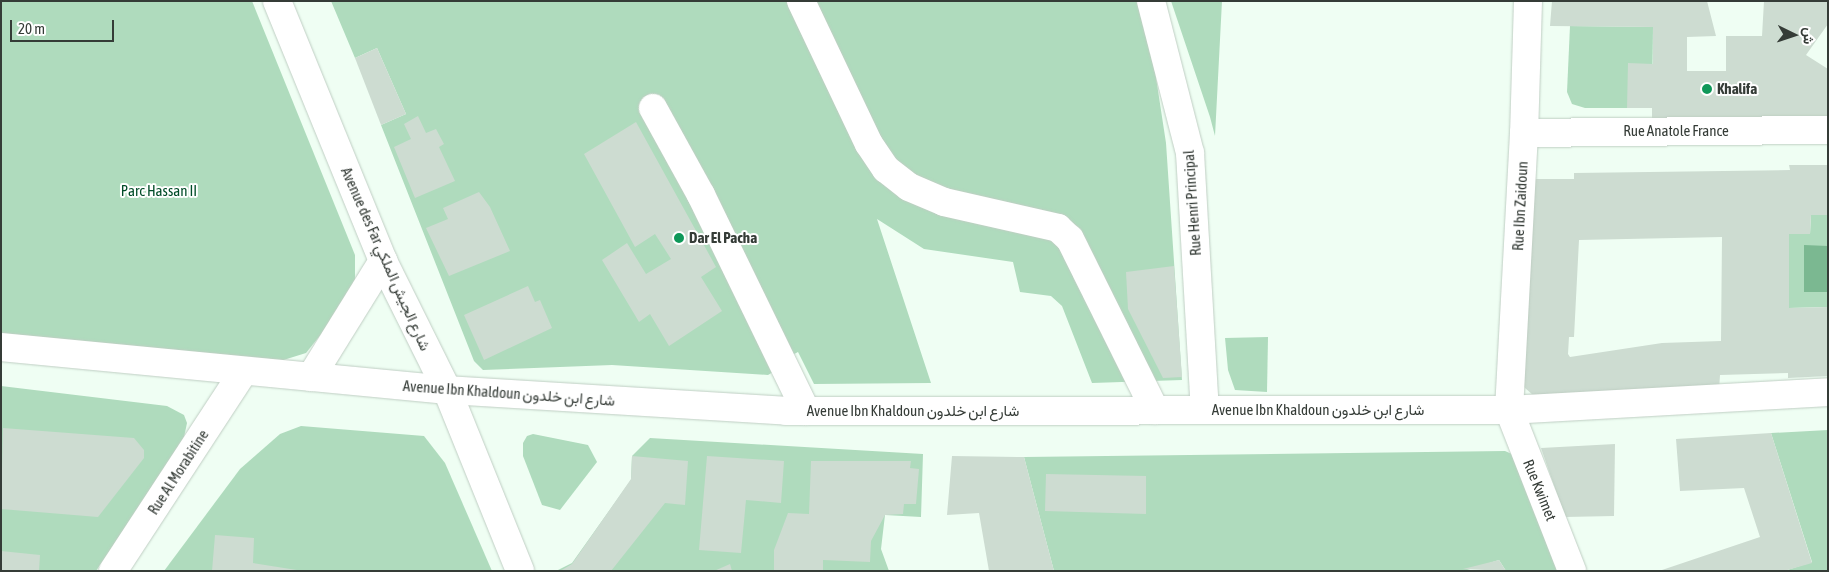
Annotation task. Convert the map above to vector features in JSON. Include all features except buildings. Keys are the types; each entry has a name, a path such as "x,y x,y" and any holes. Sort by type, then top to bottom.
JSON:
{"street":[{"name":"Avenue des Far شارع الجيش الملكي","path":"277,1 383,261 447,390 520,571"},
{"path":"801,1 869,144 886,169 909,187 944,202 1058,228 1070,238 1156,410"},
{"name":"Rue Henri Principal","path":"1151,1 1190,153 1205,410"},
{"name":"Rue Ibn Zaidoun","path":"1509,410 1524,132 1528,1"},
{"path":"653,108 701,195 806,411"},
{"name":"Rue Anatole France","path":"1524,132 1828,130"},
{"path":"311,377 383,261"},
{"name":"Avenue Ibn Khaldoun شارع ابن خلدون","path":"1,347 243,372 447,390 806,411 1509,410 1828,392"},
{"name":"Rue Al Morabitine","path":"113,571 243,372"},
{"name":"Rue Kwimet","path":"1509,410 1572,571"}],"green space":[{"name":"Parc Hassan II","path":"1,1 252,1 355,255 355,280 346,303 306,353 277,362 1,333"},
{"path":"331,1 1138,1 1155,71 1166,143 1182,380 1092,383 1062,306 1051,296 1020,292 1013,262 924,249 877,219 931,383 814,384 798,352 777,363 773,372 768,375 612,365 483,370 474,361 381,125 406,114 377,48 355,58"},
{"path":"1171,1 1222,1 1215,136 1210,117"},
{"path":"1570,26 1653,27 1652,108 1585,108 1572,104 1567,92"},
{"path":"1811,215 1828,215 1828,307 1789,308 1789,234 1810,234"},
{"path":"1268,337 1267,392 1235,390 1228,370 1225,338"},
{"path":"1,386 167,406 184,415 187,423 183,442 96,571 1,571"},
{"path":"301,426 424,436 445,463 492,571 164,571 240,469 280,434"},
{"path":"1828,430 1828,571 1784,571 1812,562 1771,433"},
{"path":"533,434 588,445 597,462 560,510 542,505 523,456 523,443 527,436"},
{"path":"650,438 923,454 921,517 885,515 881,549 889,571 556,571 572,563 631,480 632,456"},
{"path":"1505,451 1514,455 1562,571 1506,571 1499,560 1464,571 1054,571 1024,457"}],"shaded area":[{"path":"1804,245 1828,246 1828,292 1804,292"}],"place":[{"name":"Khalifa","path":"1707,89"},
{"name":"Dar El Pacha","path":"679,238"}]}
